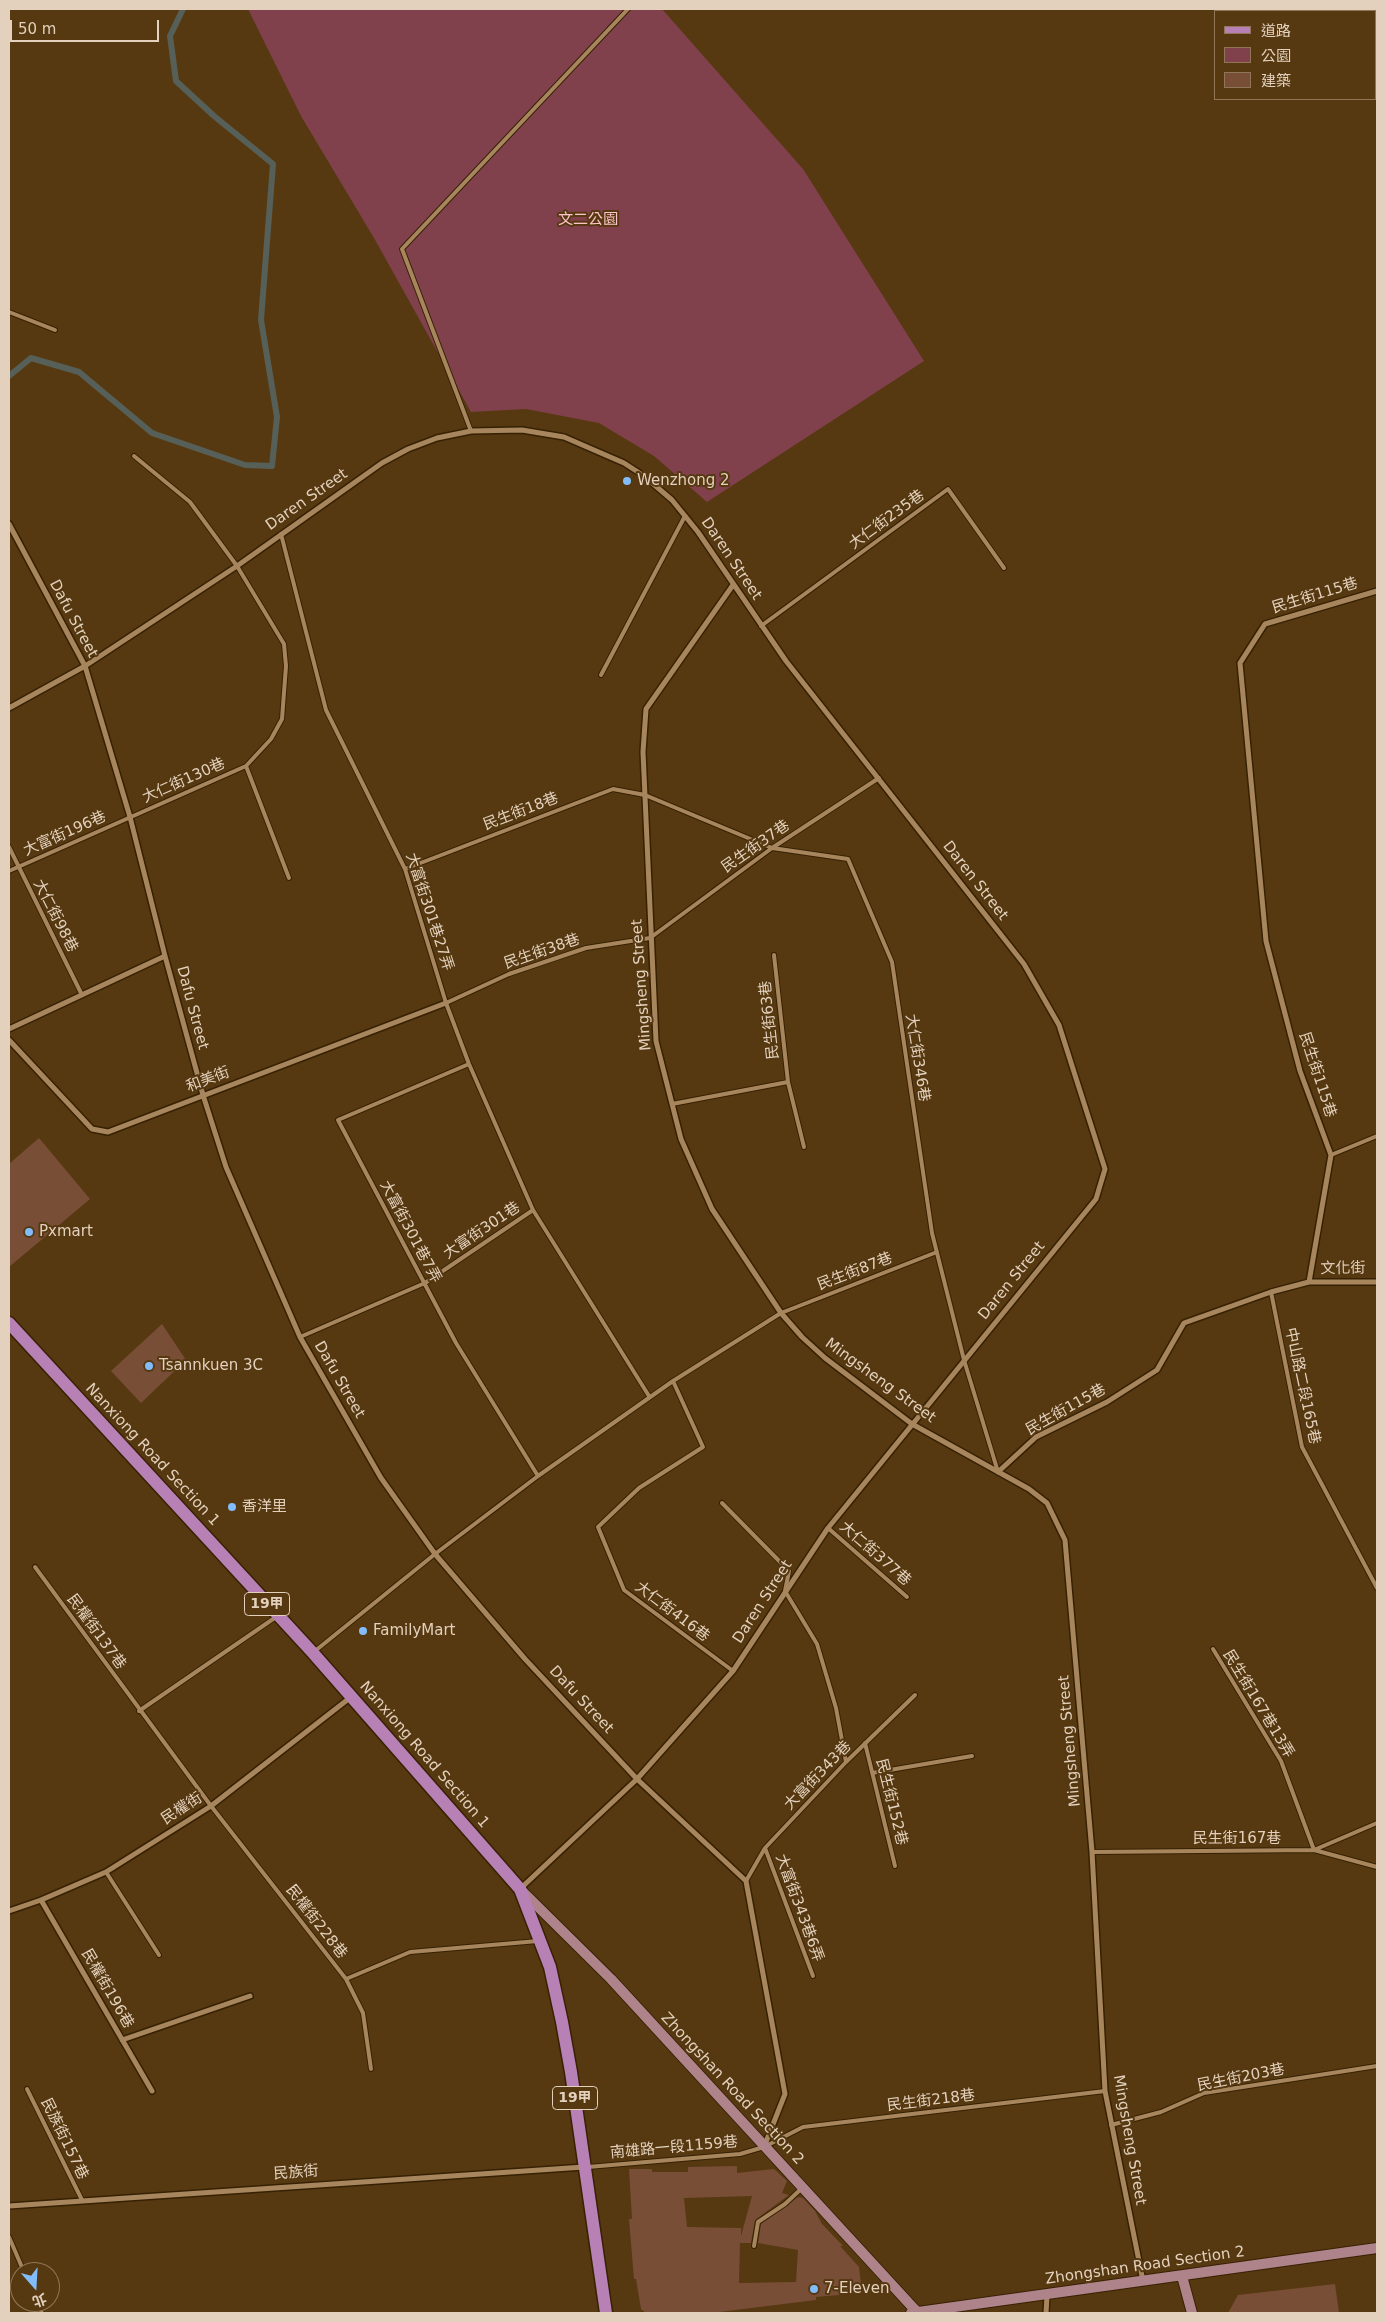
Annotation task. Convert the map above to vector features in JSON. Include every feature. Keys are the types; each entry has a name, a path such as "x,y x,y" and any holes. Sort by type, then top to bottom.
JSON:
{"main road":[{"name":"Nanxiong Road Section 1","path":"9,1323 313,1653 520,1889 550,1967 562,2022 606,2313"}],"street":[{"name":"Daren Street","path":"9,708 85,666 237,566 382,463 408,448 437,438 471,431 522,430 564,437 624,463 660,488 685,516 710,549 786,661 1024,964 1050,1006 1059,1025 1104,1169 1096,1199 828,1528 733,1671 637,1779 520,1889"},
{"name":"Dafu Street","path":"9,524 85,666 130,817 165,956 203,1094 226,1167 300,1337 381,1478 435,1554 524,1659 637,1779 746,1881"},
{"name":"Mingsheng Street","path":"733,585 646,710 643,752 656,1041 682,1139 712,1209 781,1313 802,1337 825,1358 912,1424 1029,1489 1048,1504 1065,1540 1092,1852 1105,2091 1144,2281"},
{"name":"民生街115巷","path":"1331,1155 1300,1071 1266,941 1240,663 1265,624 1377,591"},
{"path":"9,1029 165,956"},
{"name":"和美街","path":"9,1040 92,1128 108,1132 203,1094 446,1003"},
{"path":"1309,1282 1331,1155"},
{"name":"民生街115巷","path":"998,1472 1036,1437 1107,1402 1157,1370 1184,1323 1271,1292 1309,1282"},
{"name":"文化街","path":"1309,1282 1377,1282"},
{"name":"民權街","path":"9,1911 41,1900 106,1872 211,1806 351,1696"},
{"path":"746,1881 785,2094 764,2147"},
{"name":"Zhongshan Road Section 2","path":"520,1889 610,1979 803,2187 914,2313 1047,2296 1377,2248"},
{"name":"民權街196巷","path":"41,1900 152,2091"},
{"path":"122,2040 250,1996"},
{"name":"民族街","path":"9,2206 585,2167"},
{"path":"1182,2276 1192,2313"},
{"path":"1046,2313 1047,2296"}],"lane":[{"path":"471,431 402,249 628,9"},
{"path":"9,312 54,330"},
{"name":"大仁街130巷","path":"130,817 246,766 271,739 282,719 286,666 284,644 237,566 190,502 134,456"},
{"name":"大仁街235巷","path":"761,626 948,489 1004,568"},
{"path":"601,675 685,516"},
{"name":"大富街301巷27弄","path":"281,534 326,710 406,869 446,1003 469,1064 533,1210"},
{"name":"大仁街130巷","path":"246,766 289,878"},
{"name":"民生街37巷","path":"650,938 772,848 879,778"},
{"name":"民生街18巷","path":"406,869 613,789 645,795"},
{"name":"大仁街346巷","path":"645,795 772,848 848,859 892,962 932,1233 964,1360 998,1472"},
{"name":"大富街196巷","path":"9,871 130,817"},
{"name":"大仁街98巷","path":"9,847 82,995"},
{"name":"民生街38巷","path":"446,1003 509,974 586,948 650,938"},
{"name":"民生街63巷","path":"774,955 788,1082 804,1147"},
{"name":"大富街301巷7弄","path":"469,1064 338,1120 456,1343 538,1476"},
{"path":"672,1104 788,1082"},
{"path":"1331,1155 1377,1136"},
{"name":"大富街301巷","path":"300,1337 425,1282 533,1210 649,1396"},
{"name":"民生街87巷","path":"781,1313 937,1252"},
{"name":"中山路二段165巷","path":"1271,1292 1302,1447 1377,1588"},
{"path":"313,1653 435,1554 538,1476 649,1396 781,1313"},
{"name":"大仁街416巷","path":"673,1381 703,1447 638,1488 598,1527 624,1590 733,1671"},
{"path":"722,1503 789,1571 785,1591 817,1644 836,1708 846,1762"},
{"name":"大仁街377巷","path":"828,1528 907,1597"},
{"name":"民權街137巷","path":"35,1567 139,1711 211,1806"},
{"path":"139,1711 278,1616"},
{"name":"民生街167巷13弄","path":"1213,1650 1281,1761 1314,1850"},
{"name":"大富街343巷","path":"746,1881 765,1848 846,1762 915,1695"},
{"name":"民生街152巷","path":"865,1743 895,1866"},
{"path":"872,1773 972,1756"},
{"name":"民權街228巷","path":"211,1806 346,1979 363,2013 370,2069"},
{"name":"民生街167巷","path":"1092,1852 1314,1850 1377,1823"},
{"name":"大富街343巷6弄","path":"765,1848 813,1976"},
{"path":"1314,1850 1377,1867"},
{"path":"106,1872 159,1955"},
{"path":"346,1979 410,1952 540,1941"},
{"name":"民生街203巷","path":"1111,2124 1161,2112 1204,2093 1377,2066"},
{"name":"民族街157巷","path":"27,2089 82,2200"},
{"name":"民生街218巷","path":"764,2147 802,2127 1105,2091"},
{"name":"南雄路一段1159巷","path":"585,2167 740,2154 764,2147"},
{"path":"754,2246 758,2222 785,2204 803,2187"},
{"path":"9,2237 20,2262"}],"green space":[{"name":"文二公園","path":"248,9 662,9 803,169 924,361 707,502 654,456 599,423 526,409 471,412 374,238 301,116"}],"building":[{"name":"Pxmart","path":"39,1138 90,1199 9,1267 9,1164"},
{"name":"Tsannkuen 3C","path":"162,1324 186,1360 141,1403 111,1371"},
{"path":"737,2166 737,2173 774,2169 787,2181 782,2193 789,2195 755,2220 751,2243 740,2243 739,2283 796,2282 798,2250 758,2243 761,2224 798,2197 803,2198 815,2211 822,2224 843,2246 840,2246 859,2267 862,2293 816,2297 816,2300 711,2313 646,2313 641,2309 636,2279 634,2279 629,2219 632,2219 629,2169 652,2169 652,2172 688,2172 688,2167","holes":["752,2196 741,2236 741,2228 687,2227 684,2198"]},
{"path":"1335,2284 1339,2313 1228,2313 1238,2295"}],"waterway":[{"path":"9,376 31,358 79,372 152,433 245,465 272,466 277,417 261,320 273,164 214,116 176,81 170,36 183,9"}],"place":[{"name":"Wenzhong 2","path":"627,481"},
{"name":"Pxmart","path":"29,1232"},
{"name":"Tsannkuen 3C","path":"149,1366"},
{"name":"香洋里","path":"232,1507"},
{"name":"FamilyMart","path":"363,1631"},
{"name":"7-Eleven","path":"814,2289"}]}
